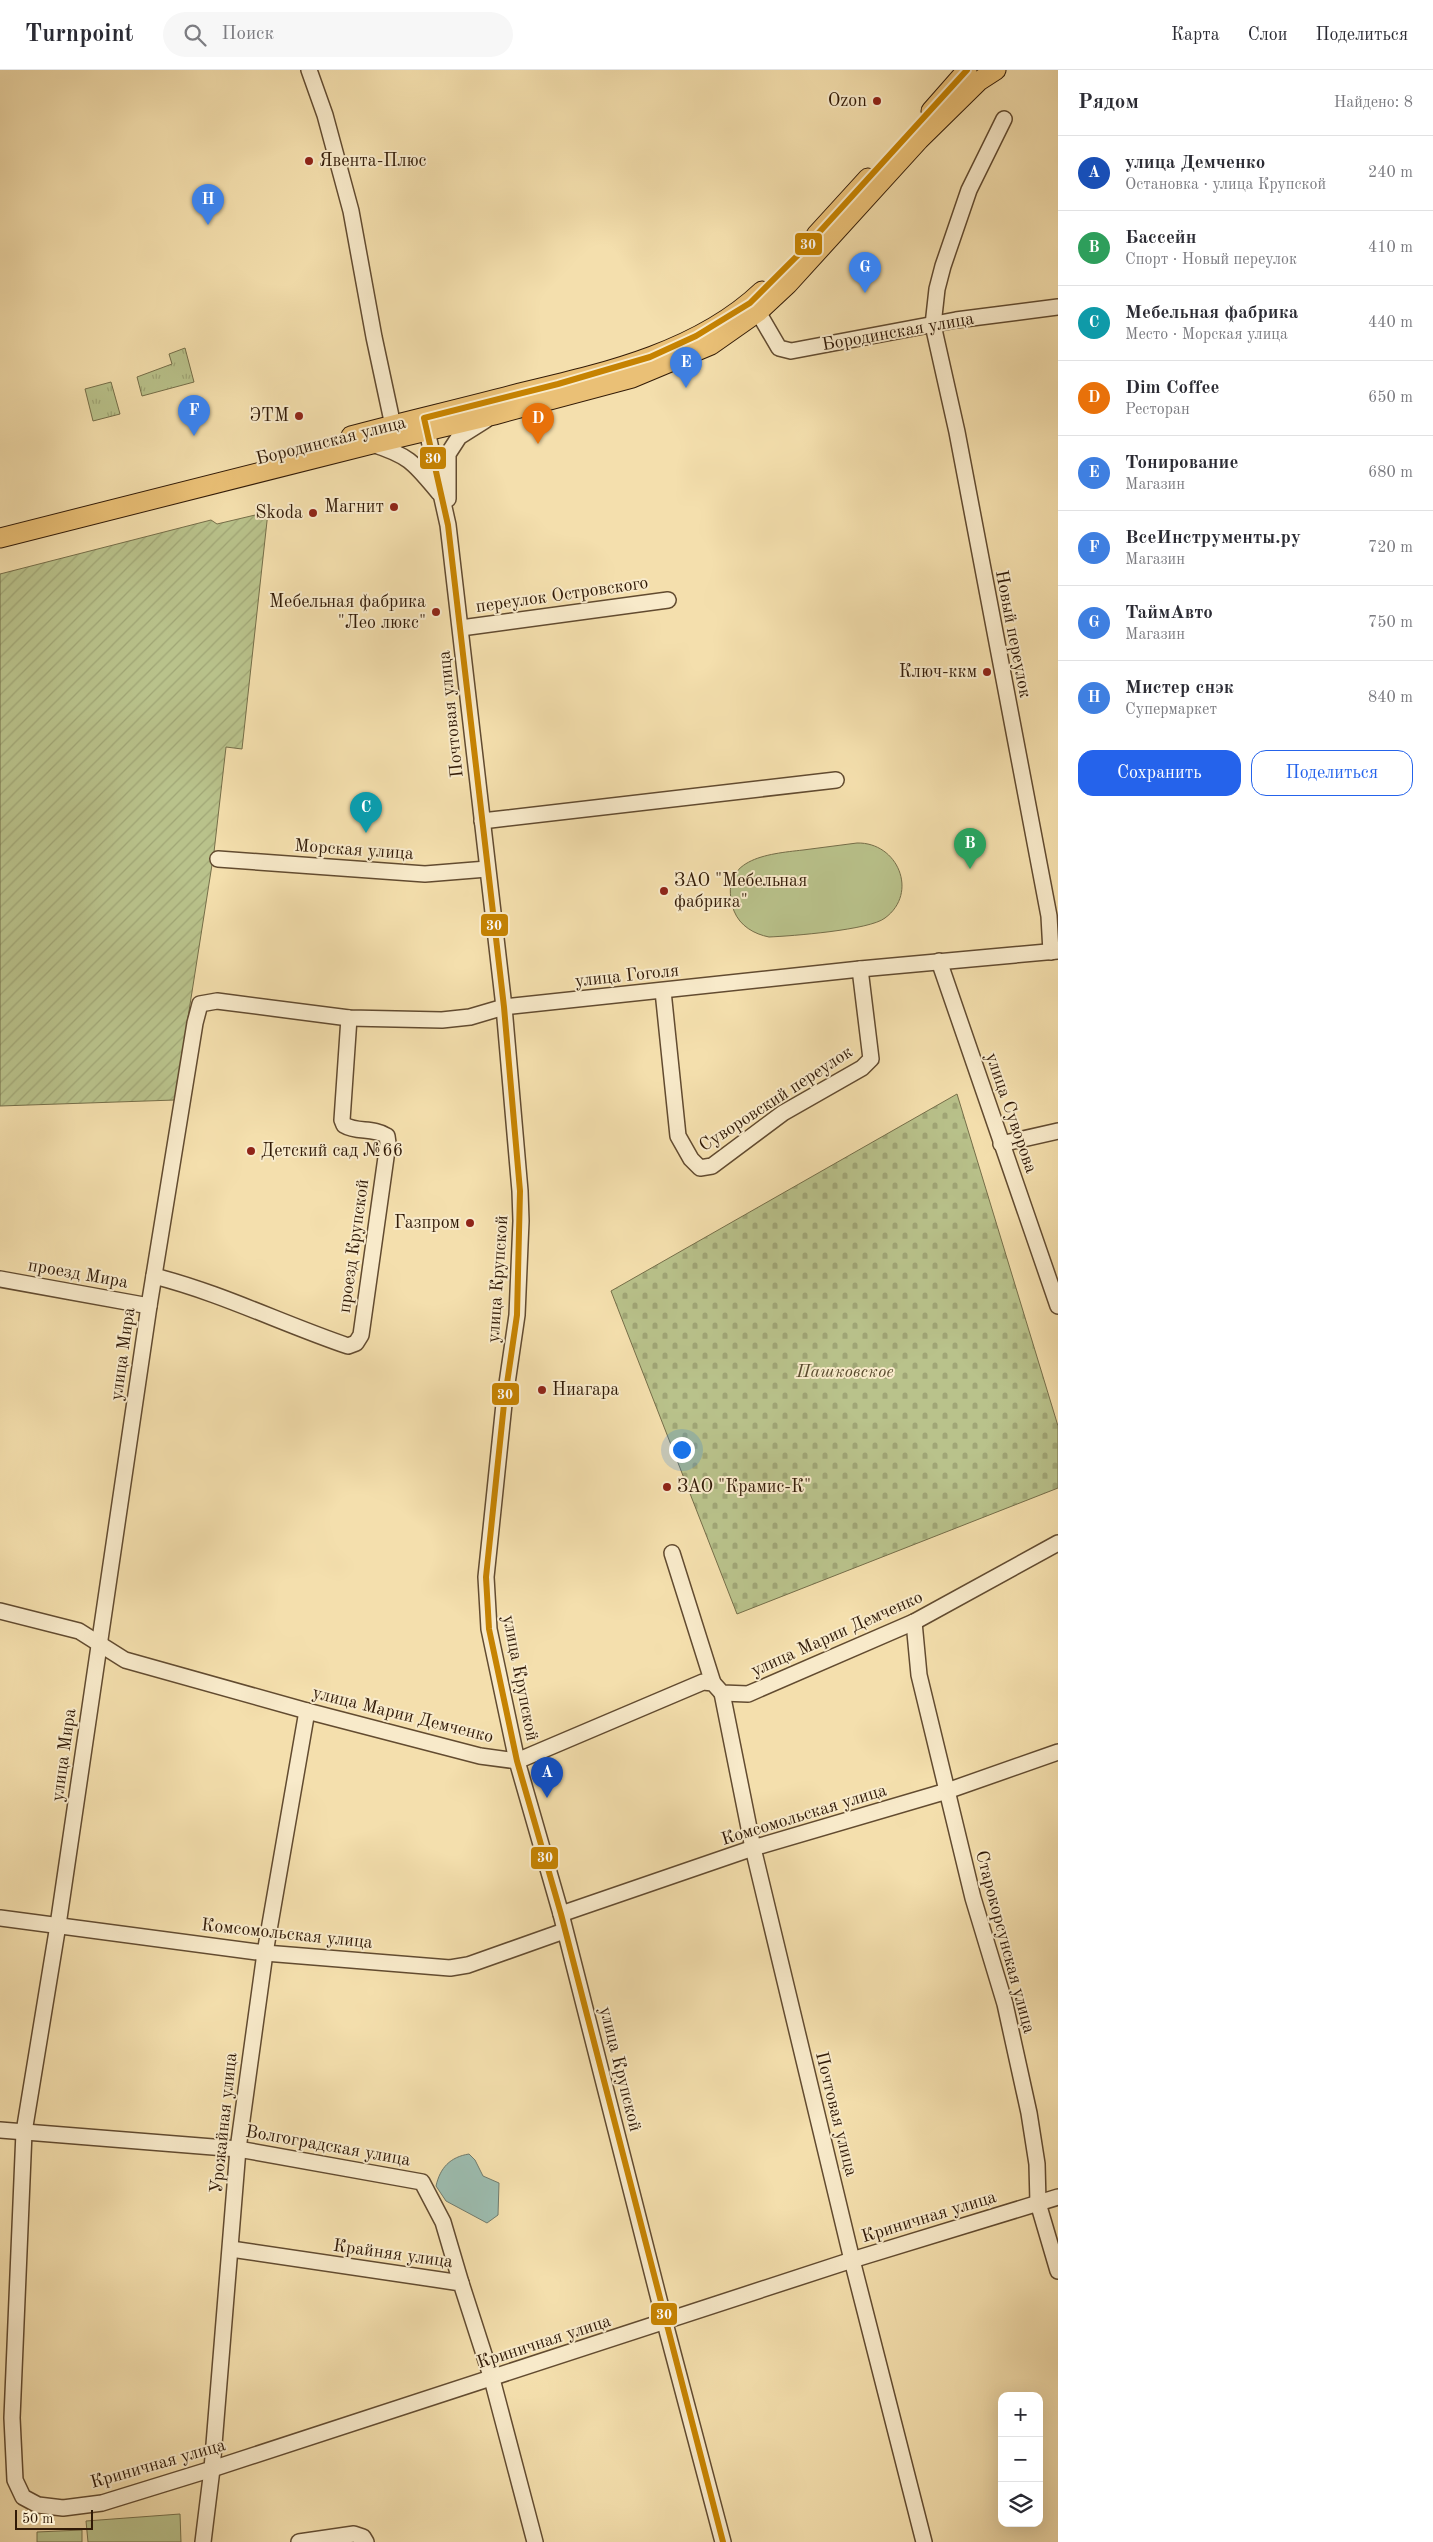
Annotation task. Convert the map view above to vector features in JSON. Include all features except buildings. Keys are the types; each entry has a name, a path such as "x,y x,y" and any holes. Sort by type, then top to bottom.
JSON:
{"main road":[{"name":"Бородинская улица","path":"426,425 650,356 696,336 750,303 803,250 841,206 910,135 973,75 996,70"},
{"path":"973,75 1006,70"},
{"name":"Бородинская улица","path":"0,525 394,432 426,425 494,415 632,378 718,341 758,312 800,271 919,140 973,75"},
{"name":"Бородинская улица","path":"0,538 372,444 394,432"}],"street":[{"path":"309,70 325,115 352,211 374,337 394,432"},
{"name":"Новый переулок","path":"1004,119 969,190 943,266 937,289 933,325 957,432 1055,951"},
{"name":"Бородинская улица","path":"758,312 779,348 791,351 956,320 1058,307"},
{"path":"448,525 448,454 459,437 494,415"},
{"name":"Почтовая улица","path":"426,425 440,496 448,525 504,1007"},
{"path":"372,444 401,453 416,466 440,496"},
{"name":"переулок Островского","path":"460,628 668,600"},
{"path":"482,822 836,780"},
{"name":"Морская улица","path":"218,858 425,874 487,869"},
{"name":"улица Гоголя","path":"200,1004 216,1002 349,1018 442,1020 470,1017 504,1007 860,968 1055,951"},
{"name":"улица Суворова","path":"939,961 1058,1306"},
{"name":"Суворовский переулок","path":"663,991 678,1136 691,1159 700,1168 712,1166 783,1112 862,1068 870,1059 860,968"},
{"name":"улица Мира","path":"38,2505 23,2497 15,2480 6,2418 24,2132 58,1925 149,1306 195,1023 200,1004"},
{"name":"улица Крупской","path":"504,1007 521,1222 517,1315 504,1404 486,1577 489,1629 517,1760 561,1914 723,2542"},
{"name":"проезд Крупской","path":"154,1276 195,1286 295,1328 348,1346 356,1343 361,1335 388,1143 386,1136 379,1131 349,1128 344,1125 342,1120 349,1018"},
{"path":"1001,1144 1058,1131"},
{"name":"проезд Мира","path":"0,1279 149,1306"},
{"name":"улица Марии Демченко","path":"0,1611 79,1631 125,1660 306,1711 480,1756 517,1760 703,1682 718,1688 748,1694 914,1622 1058,1544"},
{"name":"Почтовая улица","path":"672,1553 718,1688 753,1848 852,2260 924,2542"},
{"name":"Старокорсунская улица","path":"914,1622 919,1675 973,1898 1005,2004 1029,2113 1037,2164 1038,2203 1058,2271"},
{"name":"Урожайная улица","path":"203,2542 212,2469 238,2149 264,1953 306,1711"},
{"name":"Комсомольская улица","path":"561,1914 753,1848 946,1791 1058,1752"},
{"name":"Комсомольская улица","path":"0,1918 264,1953 459,1968 564,1931"},
{"name":"Волгоградская улица","path":"0,2130 238,2149 422,2182 443,2222 461,2283"},
{"name":"Криничная улица","path":"38,2505 63,2508 102,2503 665,2323 852,2260 1058,2197"},
{"name":"Крайняя улица","path":"231,2249 461,2283 492,2379 536,2542"},
{"path":"299,2542 354,2534 363,2537 366,2542"}],"green space":[{"path":"185,348 194,382 142,396 137,377 172,364 169,354"},
{"path":"111,382 120,414 93,421 85,389"},
{"path":"268,512 242,749 226,747 214,852 175,1100 0,1106 0,574 211,520 217,524"},
{"path":"857,843 871,845 883,851 893,860 899,871 902,883 901,896 895,908 885,918 864,926 848,929 769,937 748,929 740,921 734,911 730,893 732,880 739,869 749,862 775,854"},
{"name":"Пашковское","path":"957,1094 1058,1426 1058,1488 737,1614 611,1291"},
{"path":"180,2514 181,2542 88,2542 86,2521"},
{"path":"82,2530 82,2542 37,2542 37,2532"}],"shaded area":[{"path":"469,2154 475,2160 483,2176 499,2183 498,2215 487,2223 446,2201 436,2186 440,2174 447,2164 462,2155"}],"transit line":[{"name":"30","path":"723,2542 561,1914 517,1761 489,1629 486,1577 504,1404 517,1315 520,1191 504,1007 448,525 424,418 558,384 650,357 696,336 750,303 803,250 967,70"}],"place":[{"name":"Ozon","path":"877,101"},
{"name":"Явента-Плюс","path":"309,161"},
{"name":"Мистер снэк","path":"208,225"},
{"name":"ТаймАвто","path":"865,293"},
{"name":"Тонирование","path":"686,388"},
{"name":"ЭТМ","path":"299,416"},
{"name":"ВсеИнструменты.ру","path":"194,436"},
{"name":"Dim Coffee","path":"538,444"},
{"name":"Магнит","path":"394,507"},
{"name":"Skoda","path":"313,513"},
{"name":"Мебельная фабрика \"Лео люкс\"","path":"436,612"},
{"name":"Ключ-ккм","path":"987,672"},
{"name":"Мебельная фабрика","path":"366,833"},
{"name":"Бассейн","path":"970,869"},
{"name":"ЗАО \"Мебельная фабрика\"","path":"664,891"},
{"name":"Детский сад №66","path":"251,1151"},
{"name":"Газпром","path":"470,1223"},
{"name":"Ниагара","path":"542,1390"},
{"name":"ЗАО \"Крамис-К\"","path":"667,1487"},
{"name":"улица Демченко","path":"547,1798"}]}
